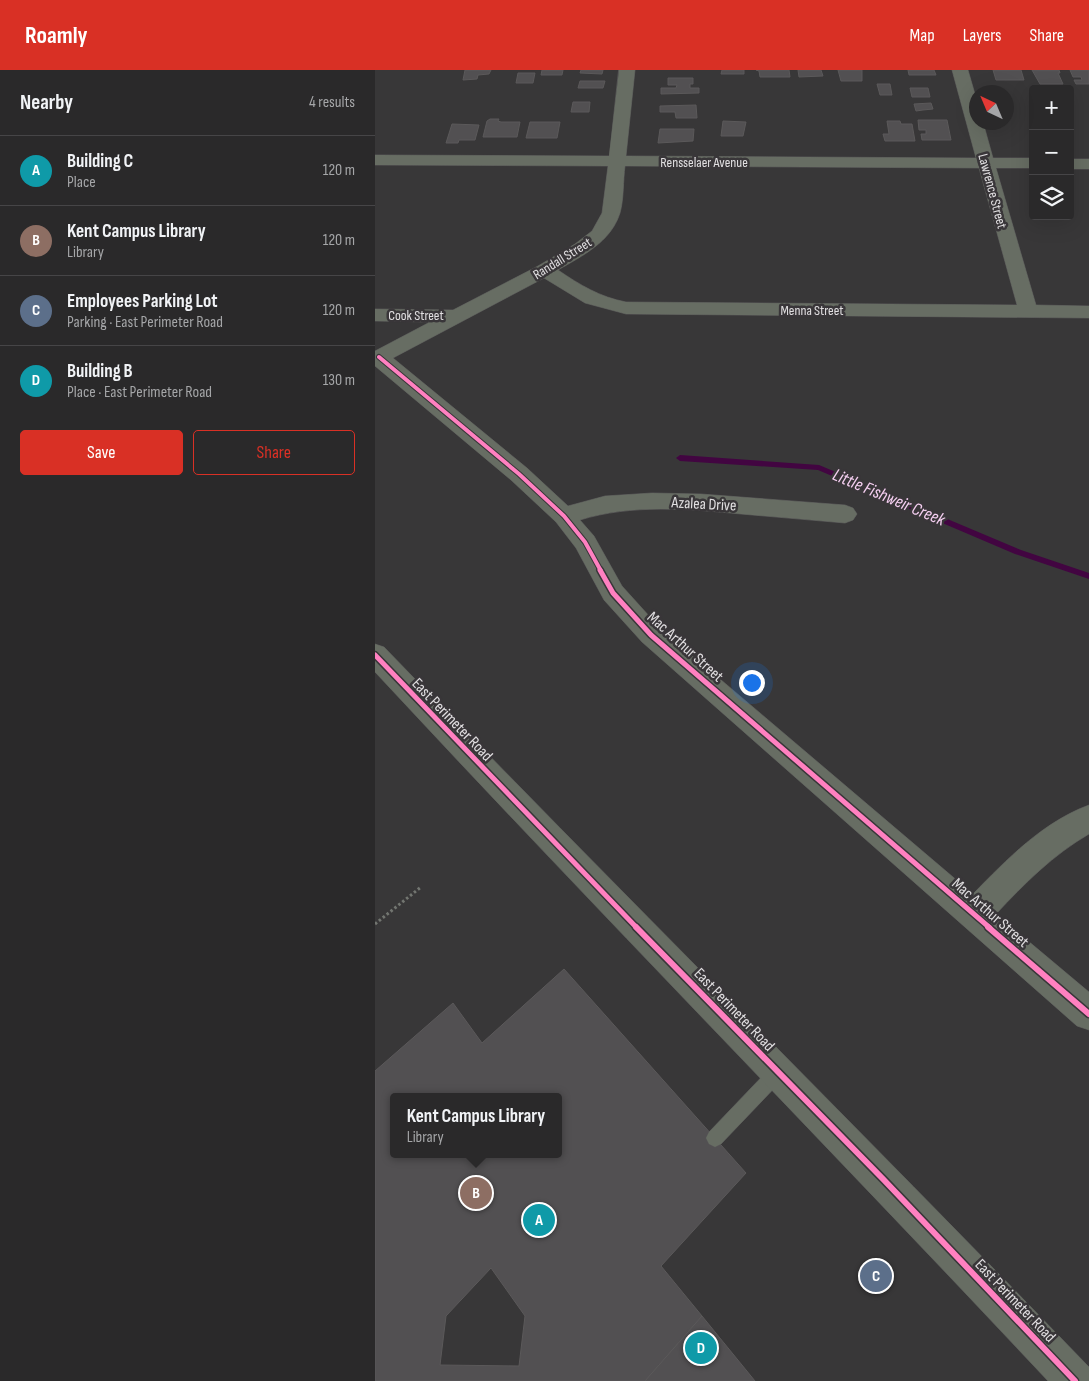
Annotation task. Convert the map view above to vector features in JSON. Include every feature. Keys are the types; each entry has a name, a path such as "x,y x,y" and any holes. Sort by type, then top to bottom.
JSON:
{"street":[{"name":"Randall Street","path":"377,358 545,270 582,248 599,234 611,213 627,70"},
{"name":"Lawrence Street","path":"960,70 1028,311"},
{"name":"Rensselaer Avenue","path":"375,160 1029,164"},
{"path":"1074,164 1089,164"},
{"name":"Menna Street","path":"545,270 587,298 607,305 626,308 1089,312"},
{"name":"Cook Street","path":"375,315 457,316"},
{"name":"Mac Arthur Street","path":"377,358 519,474 563,516 585,542 613,593 651,636 1089,1014"},
{"name":"Azalea Drive","path":"563,516 605,504 652,501 701,502 845,514"},
{"name":"East Perimeter Road","path":"375,655 521,809 883,1179 1075,1381"},
{"path":"975,915 1013,874 1053,839 1089,818"}],"lane":[{"path":"715,1138 778,1071"}],"path":[{"path":"375,924 421,887"}],"building":[{"path":"465,70 491,70 489,74 478,75 477,79 463,80"},
{"path":"542,70 563,70 562,75 541,75"},
{"path":"581,70 603,70 602,74 580,73"},
{"path":"722,70 744,70 744,74 721,74"},
{"path":"756,70 789,70 790,77 760,77 759,71"},
{"path":"798,70 821,70 823,76 799,77"},
{"path":"838,70 862,70 862,81 841,81"},
{"path":"908,70 934,70 936,75 909,75"},
{"path":"993,70 1021,70 1024,80 996,80"},
{"path":"1032,70 1059,70 1060,73 1058,73 1063,84 1040,84"},
{"path":"1070,70 1089,70 1089,84 1076,84 1074,80 1082,80 1081,77 1073,77"},
{"path":"518,73 535,73 533,83 516,83"},
{"path":"668,78 693,78 693,84 690,84 690,88 699,88 699,93 661,94 661,88 676,88 677,85 668,85"},
{"path":"580,81 605,81 603,88 578,88"},
{"path":"877,84 890,84 892,95 880,95"},
{"path":"910,88 928,88 930,97 912,97"},
{"path":"573,102 590,102 589,112 571,112"},
{"path":"931,103 933,109 916,111 914,104"},
{"path":"696,105 697,118 676,118 675,112 660,112 660,106"},
{"path":"499,119 498,121 501,122 520,122 517,137 483,137 487,121"},
{"path":"918,120 947,120 951,140 922,140 921,134 926,134 926,130 919,130"},
{"path":"723,121 746,122 743,136 721,136"},
{"path":"887,121 900,121 901,124 912,124 915,141 885,141 883,134 889,134"},
{"path":"530,122 560,122 557,138 526,138"},
{"path":"452,124 479,125 475,140 459,140 458,143 446,143"},
{"path":"660,129 694,129 693,141 658,143"},
{"path":"564,969 746,1173 661,1266 702,1316 645,1381 375,1381 375,1071 453,1003 482,1043","holes":["491,1268 525,1316 519,1366 440,1365 446,1316"]},
{"path":"702,1316 755,1381 645,1381"}],"waterway":[{"name":"Little Fishweir Creek","path":"680,458 819,468 1018,552 1089,576"}],"cycle path":[{"path":"379,357 519,474 564,516 585,542 613,593 651,635 1089,1014"},
{"path":"375,655 521,809 883,1179 1075,1381"}],"place":[{"name":"Kent Campus Library","path":"476,1193"},
{"name":"Building C","path":"539,1220"},
{"name":"Employees Parking Lot","path":"876,1276"},
{"name":"Building B","path":"701,1348"}]}
